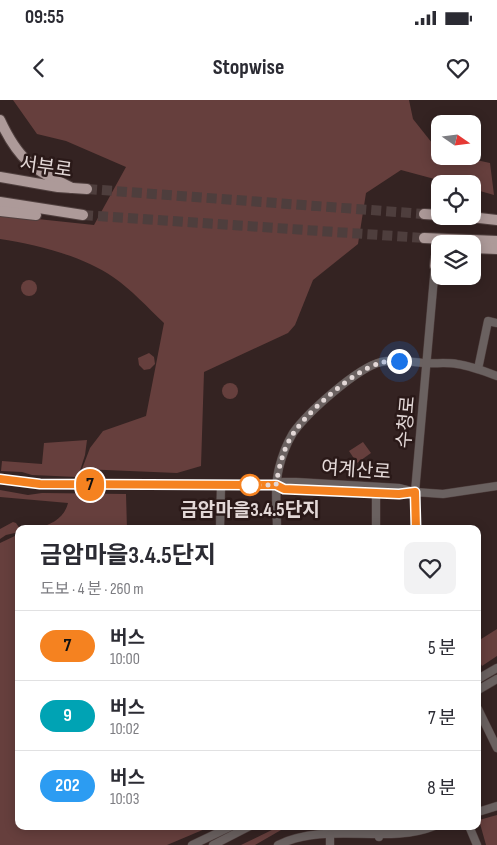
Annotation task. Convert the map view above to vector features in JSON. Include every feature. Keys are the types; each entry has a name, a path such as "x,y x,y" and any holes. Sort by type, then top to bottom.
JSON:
{"main road":[{"path":"0,120 11,143 23,158 37,170 72,188"},
{"name":"서부로","path":"0,177 87,189"},
{"path":"0,202 83,215"},
{"path":"0,211 46,215 62,212"},
{"path":"424,214 431,214"},
{"path":"481,218 497,220"},
{"path":"424,238 497,241"},
{"path":"481,248 497,249"}],"street":[{"name":"수청로","path":"416,525 415,492 433,285"},
{"path":"478,369 488,320 497,323"},
{"path":"277,525 276,485 278,469 285,449 293,434 316,408 339,388 381,362 456,364 497,376"},
{"path":"0,479 40,484 93,485"},
{"name":"여계산로","path":"115,485 221,486 276,485 283,482 399,488 415,492"},
{"name":"여계산로","path":"276,485 284,489 399,494 415,492"},
{"path":"220,525 221,486"},
{"path":"415,492 443,494 497,486"},
{"path":"376,492 376,525"},
{"path":"481,677 497,668"},
{"path":"481,688 497,679"},
{"path":"481,715 497,748"},
{"path":"481,811 497,806"},
{"path":"192,845 224,830"},
{"path":"213,845 242,830"},
{"path":"379,837 380,830"},
{"path":"278,845 304,836 379,837 412,834 428,830"},
{"path":"471,830 477,845"},
{"path":"330,835 330,845"}],"shaded area":[{"path":"13,100 409,100 413,119 431,142 431,165 481,165 481,161 490,163 494,195 481,191 481,175 431,175 431,178 401,170 366,193 358,244 313,280 295,325 288,333 204,372 201,466 177,473 82,469 90,448 103,431 146,416 164,323 127,287 88,263 58,252 0,239 0,215 94,225 126,167 66,141 37,134"},
{"path":"26,280 32,280 37,285 35,294 26,296 21,291 21,285"},
{"path":"149,353 154,357 155,364 150,369 144,370 139,365 138,358"},
{"path":"230,383 236,385 238,391 236,397 230,399 224,397 222,391 224,385"},
{"path":"87,440 85,455 78,477 32,475 22,472 1,471 2,461 42,464 44,443"},
{"path":"363,442 371,453 357,463 349,451"},
{"path":"0,490 28,495 42,493 126,494 127,525 47,525 60,517 68,503 0,497"},
{"path":"13,522 17,525 15,525 15,533 0,539 0,529"},
{"path":"15,536 15,830 203,830 167,845 0,845 0,543"},
{"path":"497,629 497,656 482,666 481,664 481,639"},
{"path":"497,815 497,845 486,845 481,819"},
{"path":"272,830 281,830 255,845 241,845"}],"tunnel":[{"path":"87,189 424,214"},
{"path":"83,215 424,238"},
{"path":"93,485 115,485"}],"bus line":[{"name":"7","path":"0,479 40,484 276,485 284,489 399,494 415,492 416,525"}],"place":[{"name":"금암마을3.4.5단지","path":"250,485"}],"route":[{"path":"250,485 276,485 278,469 293,434 316,408 339,388 372,366 381,362 399,361"}]}
